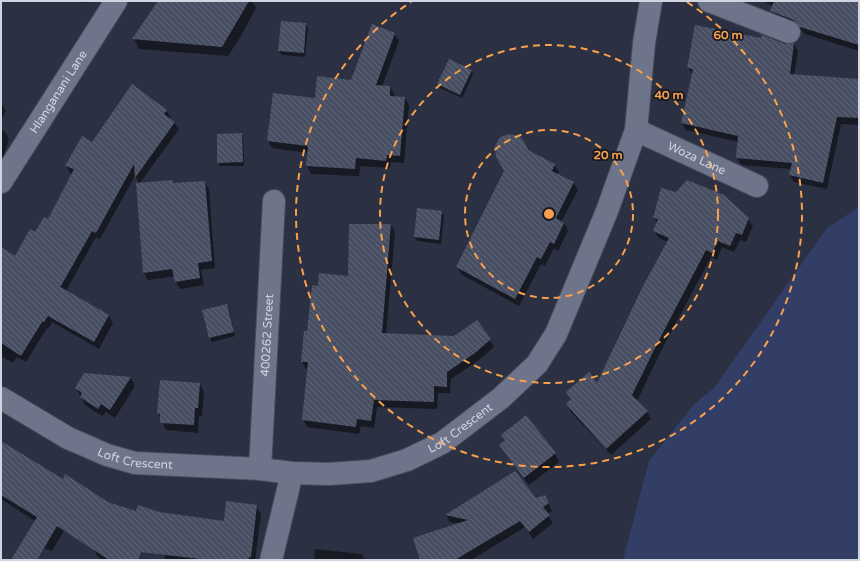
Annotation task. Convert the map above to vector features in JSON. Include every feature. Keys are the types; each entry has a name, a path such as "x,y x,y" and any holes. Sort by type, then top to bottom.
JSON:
{"street":[{"name":"Hlanganani Lane","path":"1,182 116,1"},
{"name":"Loft Crescent","path":"1,398 68,438 107,455 135,463 329,474 371,471 407,460 442,443 501,398 537,364 556,334 607,211 636,130 644,43 651,1"},
{"path":"709,1 789,32"},
{"name":"Woza Lane","path":"636,130 757,186"},
{"name":"400262 Street","path":"260,469 274,201"},
{"path":"271,560 292,473"}],"shaded area":[{"path":"859,207 859,560 623,560 649,461 694,404 714,388 827,228"}],"building":[{"path":"158,1 249,1 222,47 132,39"},
{"path":"774,1 859,1 859,45 800,27 794,20 770,11"},
{"path":"281,21 306,23 304,53 278,51"},
{"path":"372,24 395,33 376,85 390,86 390,96 405,97 400,156 387,155 386,161 356,158 355,169 306,166 308,146 267,141 273,93 315,98 317,76 351,80"},
{"path":"695,25 761,38 762,35 785,44 794,43 790,74 859,79 859,118 837,117 823,183 789,175 792,163 736,158 738,136 681,123 693,69 687,68"},
{"path":"449,59 472,70 460,95 437,84"},
{"path":"132,84 167,110 164,114 175,122 135,178 134,164 96,233 92,231 61,286 59,286 109,315 94,342 48,316 44,322 42,322 21,356 1,343 1,247 15,256 30,229 35,232 44,217 48,219 74,169 65,166 82,136 92,142"},
{"path":"242,133 243,162 217,163 217,134"},
{"path":"510,134 520,137 524,141 528,150 555,164 552,171 574,182 556,218 564,223 554,244 550,242 541,259 537,257 515,299 456,267 504,171 496,157 495,146 500,137"},
{"path":"173,180 173,183 205,181 212,261 198,263 200,278 175,282 172,269 143,273 136,183"},
{"path":"687,180 724,195 749,218 742,235 736,233 730,246 718,241 712,253 706,250 632,395 648,411 606,449 566,404 571,399 566,392 589,372 597,383 642,288 669,238 653,231 658,219 653,218 661,188 676,192"},
{"path":"417,208 442,211 439,240 414,237"},
{"path":"349,224 391,224 382,333 454,336 477,320 491,339 475,353 447,372 447,387 434,386 434,402 374,400 371,421 357,419 356,427 302,420 308,362 301,362 304,331 307,331 312,285 318,286 319,273 348,276"},
{"path":"227,304 234,332 209,338 202,310"},
{"path":"84,373 131,377 110,410 101,404 98,409 80,397 82,393 75,388"},
{"path":"160,380 200,383 198,408 195,408 194,425 160,423 160,414 157,414"},
{"path":"526,415 556,453 524,478 499,445 505,440 501,435"},
{"path":"1,441 63,479 65,474 108,502 136,511 138,505 159,512 224,521 226,501 257,505 251,557 249,557 249,560 208,560 141,552 138,560 109,560 57,526 37,560 11,560 37,517 1,495"},
{"path":"515,471 536,498 545,495 549,503 543,507 550,515 529,532 520,521 455,560 420,560 413,538 468,520 445,515"}]}
